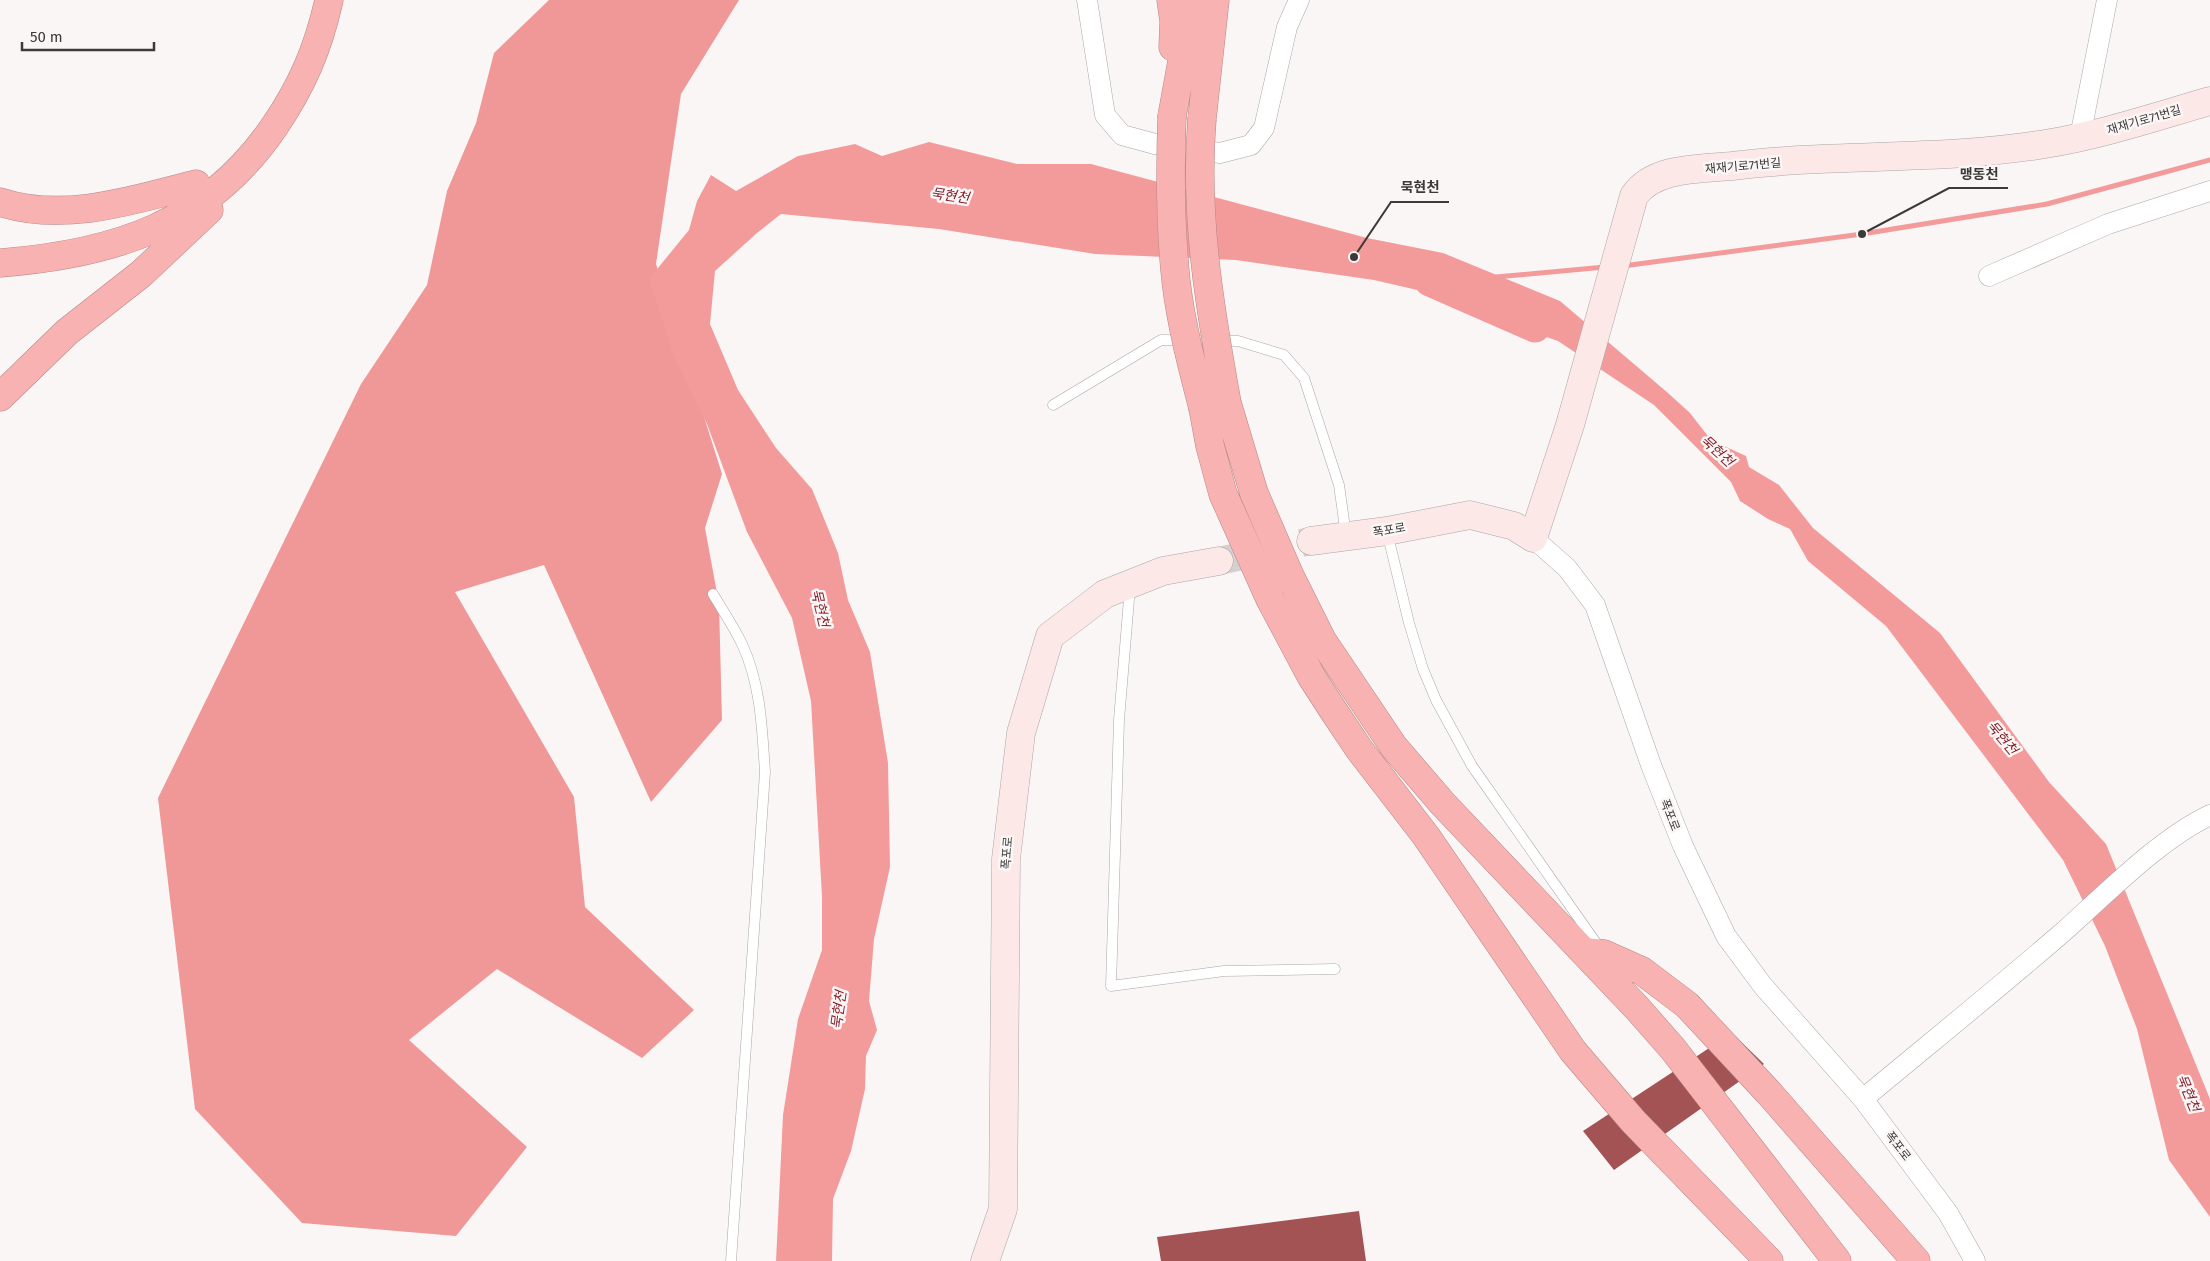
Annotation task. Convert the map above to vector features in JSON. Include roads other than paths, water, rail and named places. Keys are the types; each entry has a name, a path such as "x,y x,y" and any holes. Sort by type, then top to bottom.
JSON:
{"highway":[{"path":"0,246 49,242 85,235 124,224 162,206 220,166 253,128 266,109 292,62 303,36 314,0"},
{"path":"0,397 67,332 142,274 193,227 226,193 300,88 323,29 329,0"},
{"path":"1171,0 1174,21 1170,168 1172,237 1176,282 1185,336 1290,576 1322,640 1394,747 1443,804 1594,953 1695,1077 1837,1261"},
{"path":"1172,116 1195,0"},
{"path":"1215,0 1207,64 1200,166 1202,239 1211,313 1215,405 1210,446 1223,494 1270,599 1311,676 1332,710 1359,749 1426,836 1573,1051 1633,1121 1768,1261"},
{"path":"1207,64 1228,0"},
{"path":"0,263 74,254 127,240 182,215 228,183 248,162"},
{"path":"0,202 32,208 76,210 112,205 196,184"},
{"path":"1594,953 1642,970 1687,1005 1769,1093 1916,1261"}],"main road":[{"name":"재재기로71번길","path":"1533,538 1570,425 1634,196 1641,186 1651,179 1685,171 1740,165 1966,152 2044,144 2080,137 2210,100"},
{"name":"폭포로","path":"1311,541 1387,531 1470,515 1514,526 1533,538"},
{"name":"폭포로","path":"985,1261 1004,1210 1006,859 1021,733 1050,636 1105,594 1163,571 1219,561"}],"street":[{"path":"1087,0 1105,115 1122,135 1155,144 1220,153 1251,145 1264,128 1287,27 1299,0"},
{"path":"2080,137 2107,0"},
{"path":"1989,276 2108,224 2210,191"},
{"name":"폭포로","path":"1533,538 1567,568 1594,605 1651,765 1683,846 1726,936 1763,986 1863,1099 1948,1213 1975,1261"},
{"path":"1863,1099 2044,948 2150,856 2191,824 2210,815"}],"lane":[{"path":"1053,406 1161,340 1238,341 1284,356 1304,378 1339,485 1346,536"},
{"path":"1387,531 1409,623 1423,669 1436,700 1472,766 1594,953"},
{"path":"1130,584 1119,720 1111,986 1224,972 1335,969"},
{"path":"713,594 742,644 754,675 761,710 765,772 731,1261"}],"water":[{"path":"929,142 1017,164 1091,164 1367,238 1443,253 1560,301 1690,413 1711,440 1746,456 1749,467 1779,485 1813,528 1940,633 2049,782 2106,844 2210,1099 2210,1217 2169,1160 2137,1029 2105,946 2063,860 1886,626 1808,561 1790,529 1768,519 1740,501 1731,482 1654,405 1558,341 1532,332 1479,298 1439,295 1374,280 1236,260 1095,254 939,229 781,214 715,271 710,324 738,390 776,448 812,489 838,553 848,600 870,652 888,763 890,867 874,939 869,1001 877,1030 866,1056 865,1089 851,1151 833,1199 832,1261 776,1261 783,1115 798,1019 822,950 822,897 811,701 792,618 747,532 707,424 674,356 649,279 689,230 697,201 711,175 736,191 798,156 855,144 882,156"}],"waterway":[{"path":"1623,266 1862,234 2047,204 2210,160"},
{"path":"1496,277 1605,267"},
{"name":"묵현천","path":"1430,281 1535,327"}],"tunnel":[{"path":"1219,561 1311,541"}],"place":[{"name":"맹동천","path":"1862,234"},
{"name":"묵현천","path":"1354,257"}]}
